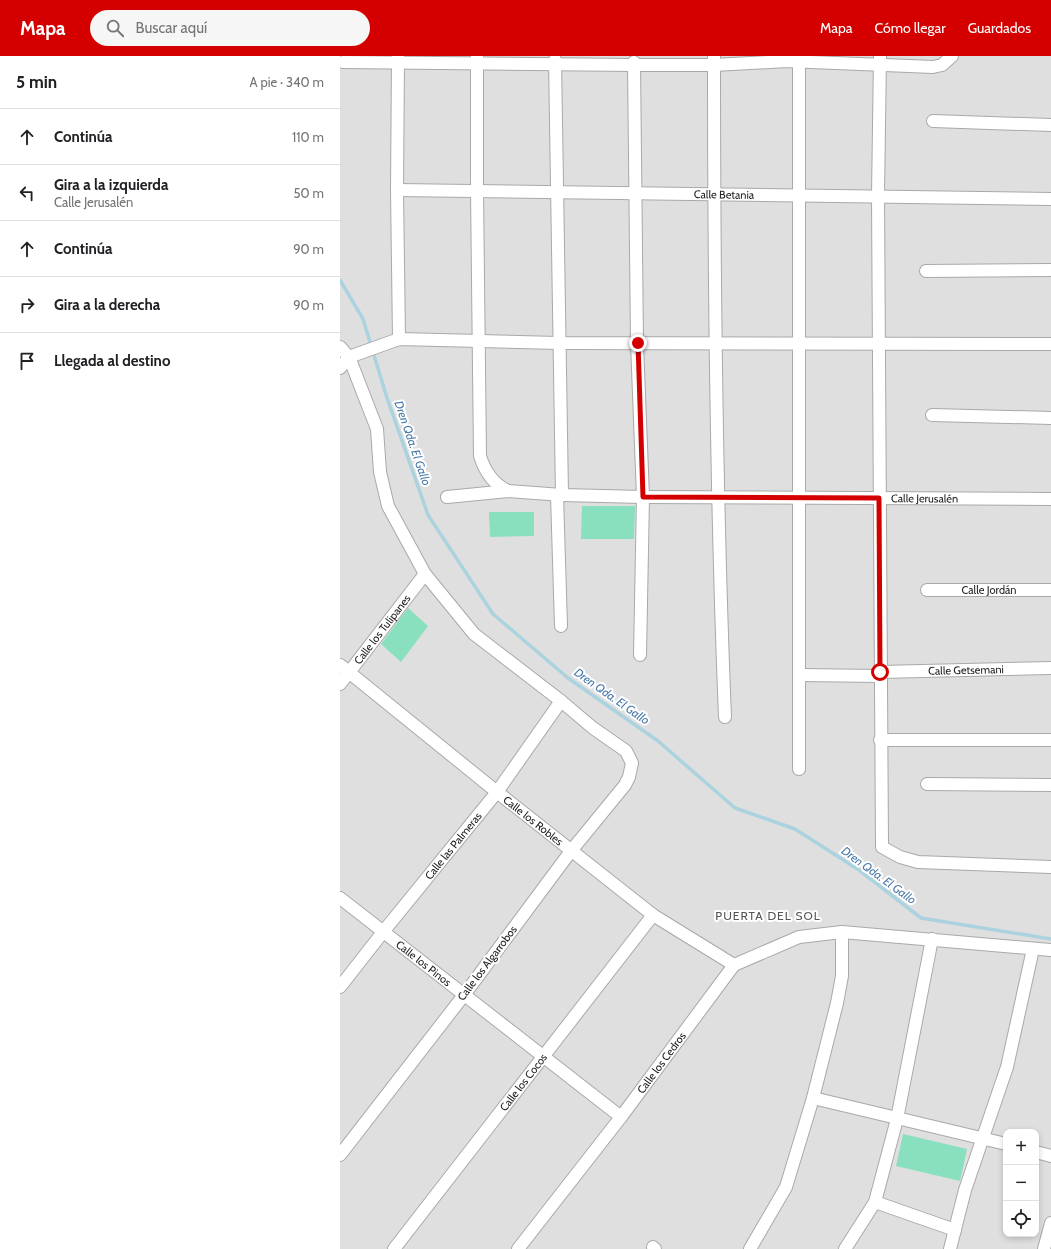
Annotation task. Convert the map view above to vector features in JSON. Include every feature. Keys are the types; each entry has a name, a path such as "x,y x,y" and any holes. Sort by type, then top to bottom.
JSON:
{"street":[{"path":"343,62 477,59 634,63 799,59 880,60 932,67 942,65 952,56"},
{"path":"477,59 480,456 484,468 489,476 497,486 508,491"},
{"path":"799,59 799,769"},
{"path":"398,60 397,190 399,339"},
{"path":"714,60 717,497 725,717"},
{"path":"880,60 878,196 880,740 882,847 900,857 918,862 1051,867"},
{"path":"555,62 561,626"},
{"path":"634,63 638,343 643,497 640,655"},
{"path":"933,121 1051,124"},
{"name":"Calle Betania","path":"397,190 1051,199"},
{"path":"926,271 1051,270"},
{"path":"340,368 349,357 399,339 559,343 1051,344"},
{"path":"340,347 349,357 377,428 380,472 388,506 425,574 474,634 562,701"},
{"path":"932,416 1051,418"},
{"name":"Calle Jerusalén","path":"448,497 508,491 559,495 643,497 1051,498"},
{"name":"Calle los Tulipanes","path":"340,684 345,668 425,574"},
{"name":"Calle Jordán","path":"927,590 1051,590"},
{"name":"Calle los Robles","path":"345,668 571,852 653,915 734,965"},
{"name":"Calle Getsemani","path":"800,675 880,674 1051,668"},
{"name":"Calle los Algarrobos","path":"340,1155 464,995 571,852 625,786 632,763 626,751 594,728 562,701"},
{"name":"Calle las Palmeras","path":"340,987 497,792 562,701"},
{"path":"880,740 1051,740"},
{"path":"927,784 1051,785"},
{"name":"Calle los Pinos","path":"340,898 620,1118"},
{"name":"Calle los Cocos","path":"394,1249 542,1056 653,915"},
{"path":"734,965 799,937 842,932 1051,950"},
{"path":"750,1249 786,1187 814,1098 842,976 842,932"},
{"path":"845,1249 874,1202 897,1119 932,939"},
{"path":"950,1249 965,1190 1007,1067 1033,948"},
{"name":"Calle los Cedros","path":"518,1249 620,1118 734,965"},
{"path":"814,1098 1003,1143"},
{"path":"1039,1153 1051,1156"},
{"path":"874,1202 955,1230"},
{"path":"1044,1249 1051,1223"}],"shaded area":[{"path":"340,56 1051,56 1051,1249 340,1249"}],"green space":[{"path":"582,506 635,506 634,539 581,539"},
{"path":"489,512 534,512 534,536 490,537"},
{"path":"408,608 428,626 401,662 381,644"},
{"path":"903,1134 967,1149 960,1181 896,1166"}],"waterway":[{"name":"Dren Qda. El Gallo","path":"340,280 363,319 387,398 428,515 493,614 568,678 658,741 735,808 795,829 859,870 921,918 1051,939"}],"district":[{"name":"PUERTA DEL SOL","path":"768,915"}],"route":[{"path":"638,343 643,497 879,498 880,672"}]}
